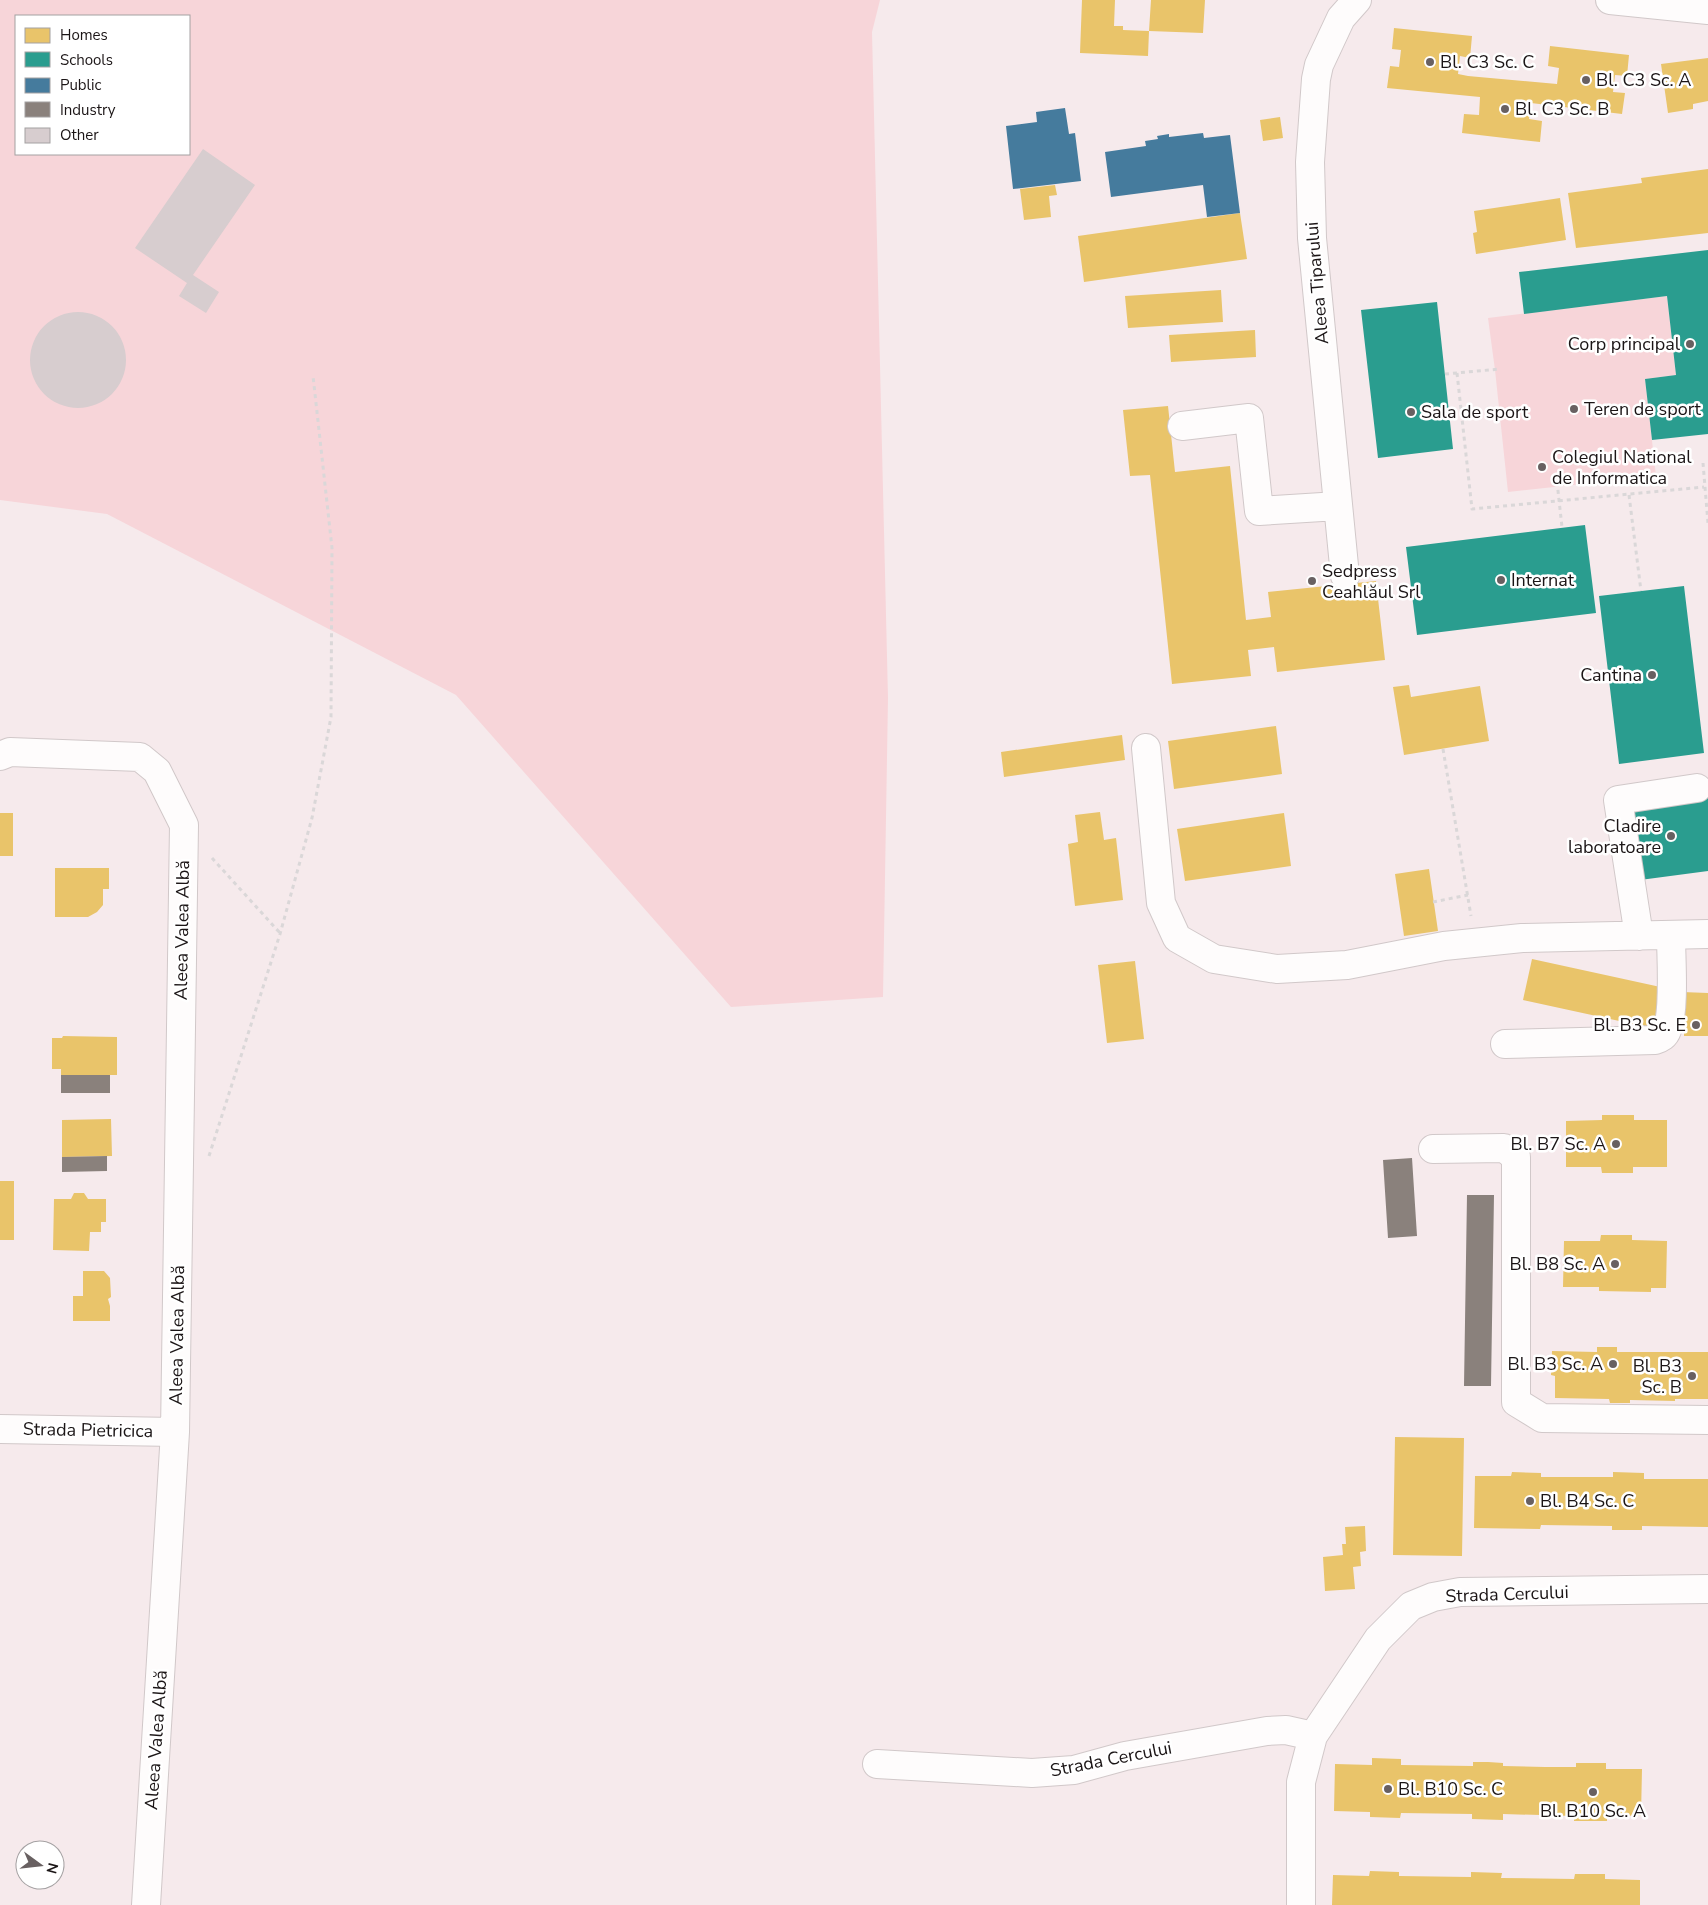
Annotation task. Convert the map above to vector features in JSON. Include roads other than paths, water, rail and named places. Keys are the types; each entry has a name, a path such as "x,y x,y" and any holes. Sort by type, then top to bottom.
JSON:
{"street":[{"name":"Aleea Tiparului","path":"1345,576 1312,238 1310,162 1316,80 1319,65 1341,18 1357,0"},
{"path":"1610,0 1708,10"},
{"path":"1182,426 1249,418 1259,511 1338,506"},
{"path":"1146,748 1161,903 1177,938 1214,959 1277,969 1348,965 1444,946 1522,938 1708,934"},
{"name":"Aleea Valea Albă","path":"0,756 10,752 140,757 157,771 184,825 175,1432 146,1905"},
{"path":"1639,936 1618,800 1697,788"},
{"path":"1505,1044 1655,1040 1662,1037 1666,1032 1671,1012 1671,935"},
{"path":"1434,1149 1504,1148 1516,1158 1516,1402 1542,1418 1708,1420"},
{"name":"Strada Pietricica","path":"0,1428 175,1432"},
{"name":"Strada Cercului","path":"1301,1905 1301,1782 1313,1736 1378,1640 1411,1606 1434,1597 1460,1592 1708,1589"},
{"name":"Strada Cercului","path":"877,1764 1032,1773 1074,1770 1125,1756 1268,1731 1286,1730 1313,1736"}],"place":[{"name":"Bl. C3 Sc. C","path":"1430,62"},
{"name":"Bl. C3 Sc. A","path":"1586,80"},
{"name":"Bl. C3 Sc. B","path":"1505,109"},
{"name":"Corp principal","path":"1690,344"},
{"name":"Teren de sport","path":"1574,409"},
{"name":"Sala de sport","path":"1411,412"},
{"name":"Colegiul National de Informatica","path":"1542,467"},
{"name":"Internat","path":"1501,580"},
{"name":"Sedpress Ceahlăul Srl","path":"1312,581"},
{"name":"Cantina","path":"1652,675"},
{"name":"Cladire laboratoare","path":"1671,836"},
{"name":"Bl. B3 Sc. E","path":"1696,1025"},
{"name":"Bl. B7 Sc. A","path":"1616,1144"},
{"name":"Bl. B8 Sc. A","path":"1615,1264"},
{"name":"Bl. B3 Sc. A","path":"1613,1364"},
{"name":"Bl. B3 Sc. B","path":"1692,1376"},
{"name":"Bl. B4 Sc. C","path":"1530,1501"},
{"name":"Bl. B10 Sc. C","path":"1388,1789"},
{"name":"Bl. B10 Sc. A","path":"1593,1792"}]}
